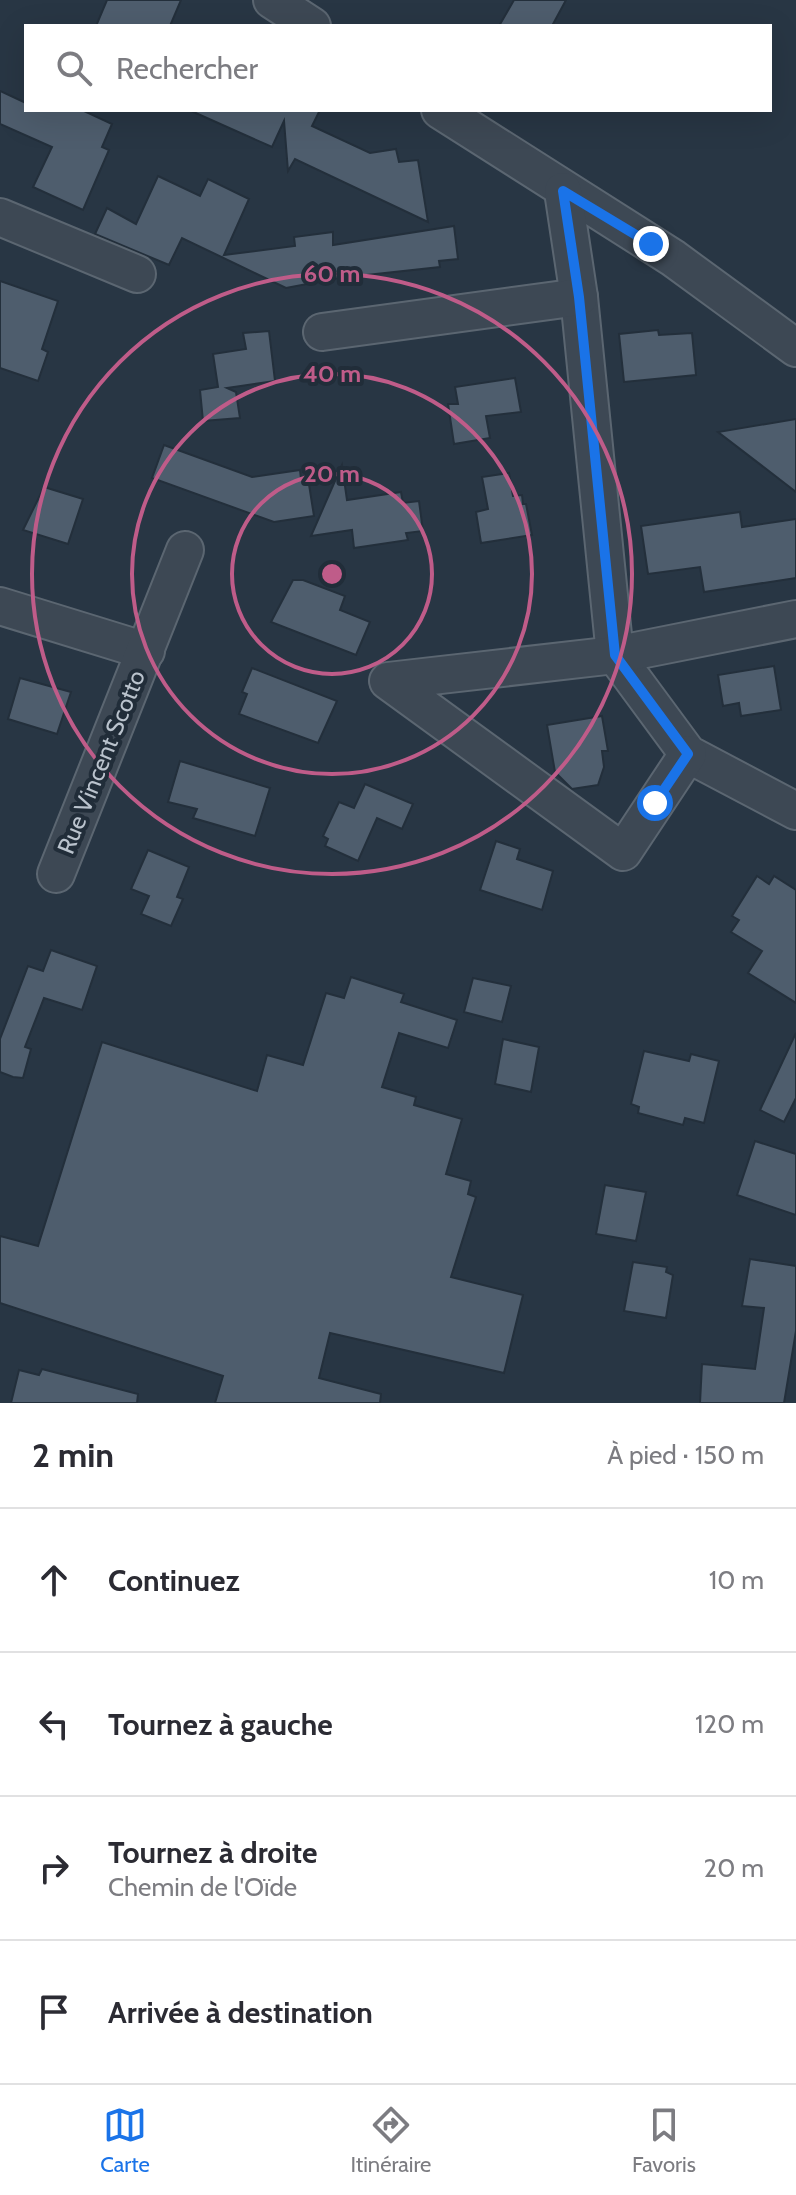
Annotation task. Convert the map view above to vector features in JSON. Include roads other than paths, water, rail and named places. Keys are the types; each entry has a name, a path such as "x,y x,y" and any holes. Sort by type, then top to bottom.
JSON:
{"street":[{"path":"272,0 309,24"},
{"path":"443,112 673,258 796,348"},
{"path":"563,191 579,297 615,655 688,754 796,811"},
{"path":"0,217 137,274"},
{"path":"322,332 579,297"},
{"name":"Rue Vincent Scotto","path":"56,874 185,550"},
{"name":"Rue Vincent Scotto","path":"0,606 146,651"},
{"path":"688,754 623,852 388,681 615,655 796,619"}]}
